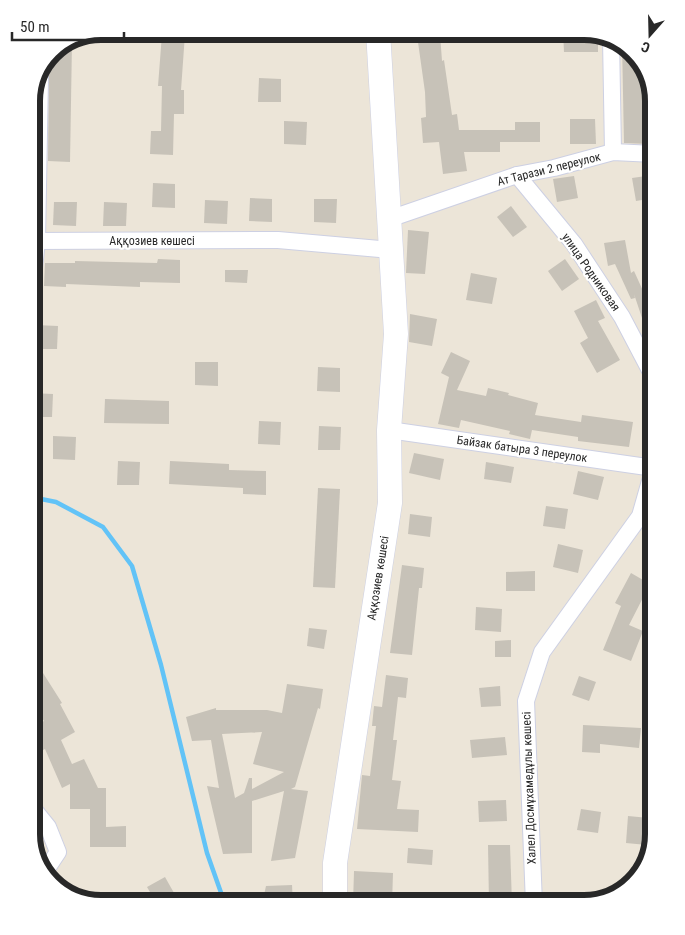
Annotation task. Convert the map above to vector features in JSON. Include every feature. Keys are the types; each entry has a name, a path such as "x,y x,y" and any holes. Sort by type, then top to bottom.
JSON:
{"main road":[{"name":"Аққозиев көшесі","path":"335,895 335,863 390,503 389,430 396,334 379,40"}],"street":[{"path":"611,46 613,152"},
{"name":"Ат Тарази 2 переулок","path":"389,219 517,175 554,168 613,152 645,154"},
{"name":"улица Родниковая","path":"517,175 574,244 622,317 645,361"},
{"name":"Аққозиев көшесі","path":"40,241 278,240 391,250"},
{"name":"Байзак батыра 3 переулок","path":"389,430 645,466"},
{"name":"Халел Досмұхамедұлы көшесі","path":"534,895 526,701 542,652 640,516 645,497"},
{"path":"40,817 48,827 58,852 49,866"}],"building":[{"path":"162,40 185,40 181,90 184,90 184,114 174,114 173,155 150,154 151,131 161,131 162,86 158,86"},
{"path":"418,40 440,40 442,61 444,60 452,115 457,114 459,130 515,130 515,122 540,122 540,142 500,142 500,152 464,152 467,171 443,174 439,142 423,143 421,118 426,117 425,92"},
{"path":"563,40 598,42 598,52 564,52"},
{"path":"72,47 70,162 48,161 49,70 61,55"},
{"path":"622,54 625,56 625,60 629,60 637,70 643,85 645,144 624,143"},
{"path":"259,78 281,79 281,102 258,102"},
{"path":"570,119 595,119 596,144 570,144"},
{"path":"284,121 307,122 306,145 284,144"},
{"path":"574,176 578,198 557,202 553,179"},
{"path":"645,176 645,200 636,201 632,178"},
{"path":"153,183 175,184 175,208 152,207"},
{"path":"250,198 272,199 272,222 249,221"},
{"path":"314,199 337,199 336,223 314,222"},
{"path":"205,200 228,201 227,224 204,223"},
{"path":"54,202 77,202 76,226 53,225"},
{"path":"104,202 127,203 126,226 103,226"},
{"path":"511,206 527,227 513,237 497,217"},
{"path":"408,230 429,232 425,274 406,273"},
{"path":"625,240 631,273 634,271 645,295 645,324 634,294 635,298 631,299 615,264 608,266 604,243"},
{"path":"158,259 180,260 180,283 140,282 140,287 66,284 66,287 44,286 45,263 75,263 75,261 157,263"},
{"path":"565,259 579,279 562,291 548,271"},
{"path":"225,270 248,270 247,283 225,282"},
{"path":"471,273 497,278 492,304 466,300"},
{"path":"596,300 605,318 598,321 620,360 597,373 580,343 588,338 574,311"},
{"path":"410,314 437,319 432,346 409,342"},
{"path":"40,325 58,326 57,349 40,349"},
{"path":"451,352 470,361 457,390 486,396 488,388 509,393 508,395 538,403 535,415 581,422 582,415 633,422 629,447 578,441 578,437 532,430 530,439 509,434 510,431 461,420 459,428 438,424 449,377 441,373"},
{"path":"195,362 218,362 218,386 195,385"},
{"path":"318,367 340,368 340,392 317,391"},
{"path":"40,393 53,394 52,417 40,417"},
{"path":"105,399 169,401 169,424 104,423"},
{"path":"259,421 281,422 280,445 258,444"},
{"path":"319,426 341,427 340,450 318,450"},
{"path":"53,436 76,437 75,460 53,459"},
{"path":"414,453 444,459 440,480 409,473"},
{"path":"118,461 140,462 139,485 117,485"},
{"path":"170,461 229,464 229,470 266,471 266,495 243,494 243,488 169,484"},
{"path":"486,462 514,467 511,483 484,479"},
{"path":"578,471 604,477 598,500 573,494"},
{"path":"318,488 340,489 335,588 313,587"},
{"path":"546,506 568,509 565,529 543,526"},
{"path":"410,514 432,517 430,537 408,534"},
{"path":"558,544 583,550 578,573 553,567"},
{"path":"402,565 424,568 422,588 419,588 412,655 390,653"},
{"path":"535,571 535,591 506,591 506,572"},
{"path":"631,573 645,581 645,594 629,625 643,631 631,661 603,650 621,606 615,603"},
{"path":"476,607 502,609 501,632 475,630"},
{"path":"309,628 327,630 324,649 307,646"},
{"path":"511,640 511,657 495,657 495,641"},
{"path":"40,668 62,703 60,704 75,732 61,740 72,764 84,759 98,788 106,788 106,827 126,826 126,847 90,847 90,809 70,809 70,784 62,788 45,749 43,750 40,745 40,723 44,721 40,715"},
{"path":"386,675 408,678 406,698 398,697 393,740 397,740 392,780 401,781 397,809 419,810 418,832 357,829 362,775 370,776 376,726 372,726 374,706 382,707"},
{"path":"579,676 596,682 589,701 572,695"},
{"path":"287,684 323,689 320,709 318,708 295,787 291,789 308,791 295,858 271,861 284,791 252,801 252,853 223,854 207,786 219,788 211,740 192,741 186,717 216,708 216,710 267,710 282,713","holes":["262,732 253,764 284,772 252,789 252,778 249,778 244,793 235,798 222,734"]},
{"path":"500,686 501,706 481,707 479,688"},
{"path":"583,725 641,728 639,748 600,744 600,753 582,752"},
{"path":"505,737 507,755 472,758 470,740"},
{"path":"506,800 507,821 479,822 478,801"},
{"path":"581,809 601,812 598,833 577,830"},
{"path":"628,816 645,818 644,845 626,843"},
{"path":"488,845 510,845 512,895 489,895"},
{"path":"408,848 433,850 432,865 407,863"},
{"path":"354,871 393,873 392,895 353,895"},
{"path":"165,877 175,895 152,895 147,887"},
{"path":"292,885 293,895 264,895 266,886"}],"waterway":[{"path":"40,499 56,502 103,527 132,566 161,665 207,853 222,895"}]}
